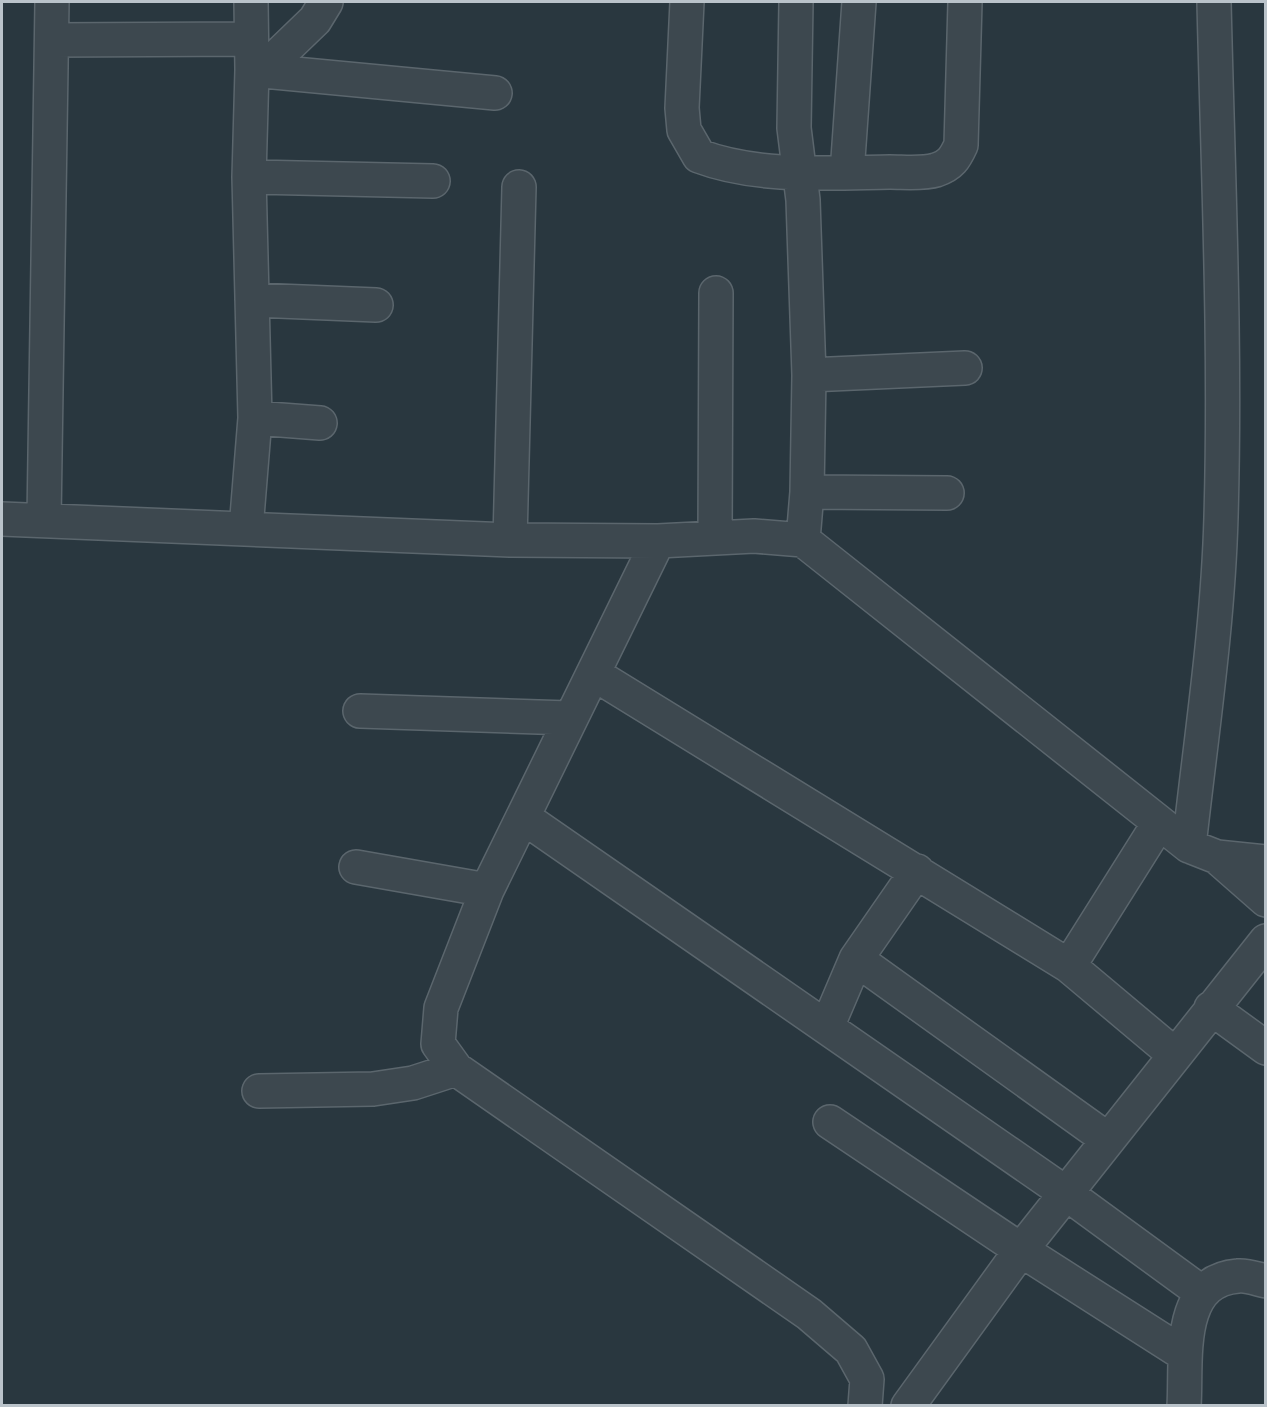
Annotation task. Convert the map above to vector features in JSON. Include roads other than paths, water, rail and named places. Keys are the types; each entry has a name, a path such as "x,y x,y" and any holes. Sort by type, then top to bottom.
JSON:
{"street":[{"path":"44,520 52,2"},
{"path":"246,529 255,418 249,177 255,60 251,2"},
{"path":"255,60 315,20 326,2"},
{"path":"687,2 682,108 684,130 699,156 722,165 800,172 847,173 935,171 952,163 961,145 965,2"},
{"path":"796,2 794,128 800,172 809,375 807,492 803,540"},
{"path":"847,173 859,2"},
{"path":"1203,851 1221,518 1222,407 1215,2"},
{"path":"52,40 255,60 495,93"},
{"path":"249,177 433,181"},
{"path":"510,540 519,187"},
{"path":"715,538 716,293"},
{"path":"252,300 376,305"},
{"path":"809,375 965,368"},
{"path":"255,418 320,423"},
{"path":"807,492 947,493"},
{"path":"2,519 510,540 658,541 754,536 803,540 1159,823 1203,851 1266,900"},
{"path":"658,541 594,674 569,718 487,890 441,1008 438,1044 456,1069 809,1314 851,1350 866,1392 906,1406 1021,1250 1266,941"},
{"path":"594,674 1069,966 1175,1055"},
{"path":"360,711 569,718"},
{"path":"523,817 1067,1194 1201,1292"},
{"path":"1069,966 1159,823"},
{"path":"1203,851 1266,862"},
{"path":"356,867 487,890"},
{"path":"827,1027 856,959 917,871"},
{"path":"856,959 1107,1139"},
{"path":"1211,1008 1266,1048"},
{"path":"259,1090 373,1089 413,1083 456,1069"},
{"path":"830,1122 1021,1250 1184,1354"},
{"path":"1184,1406 1184,1354 1190,1318 1201,1292 1216,1281 1240,1275 1266,1281"}]}
